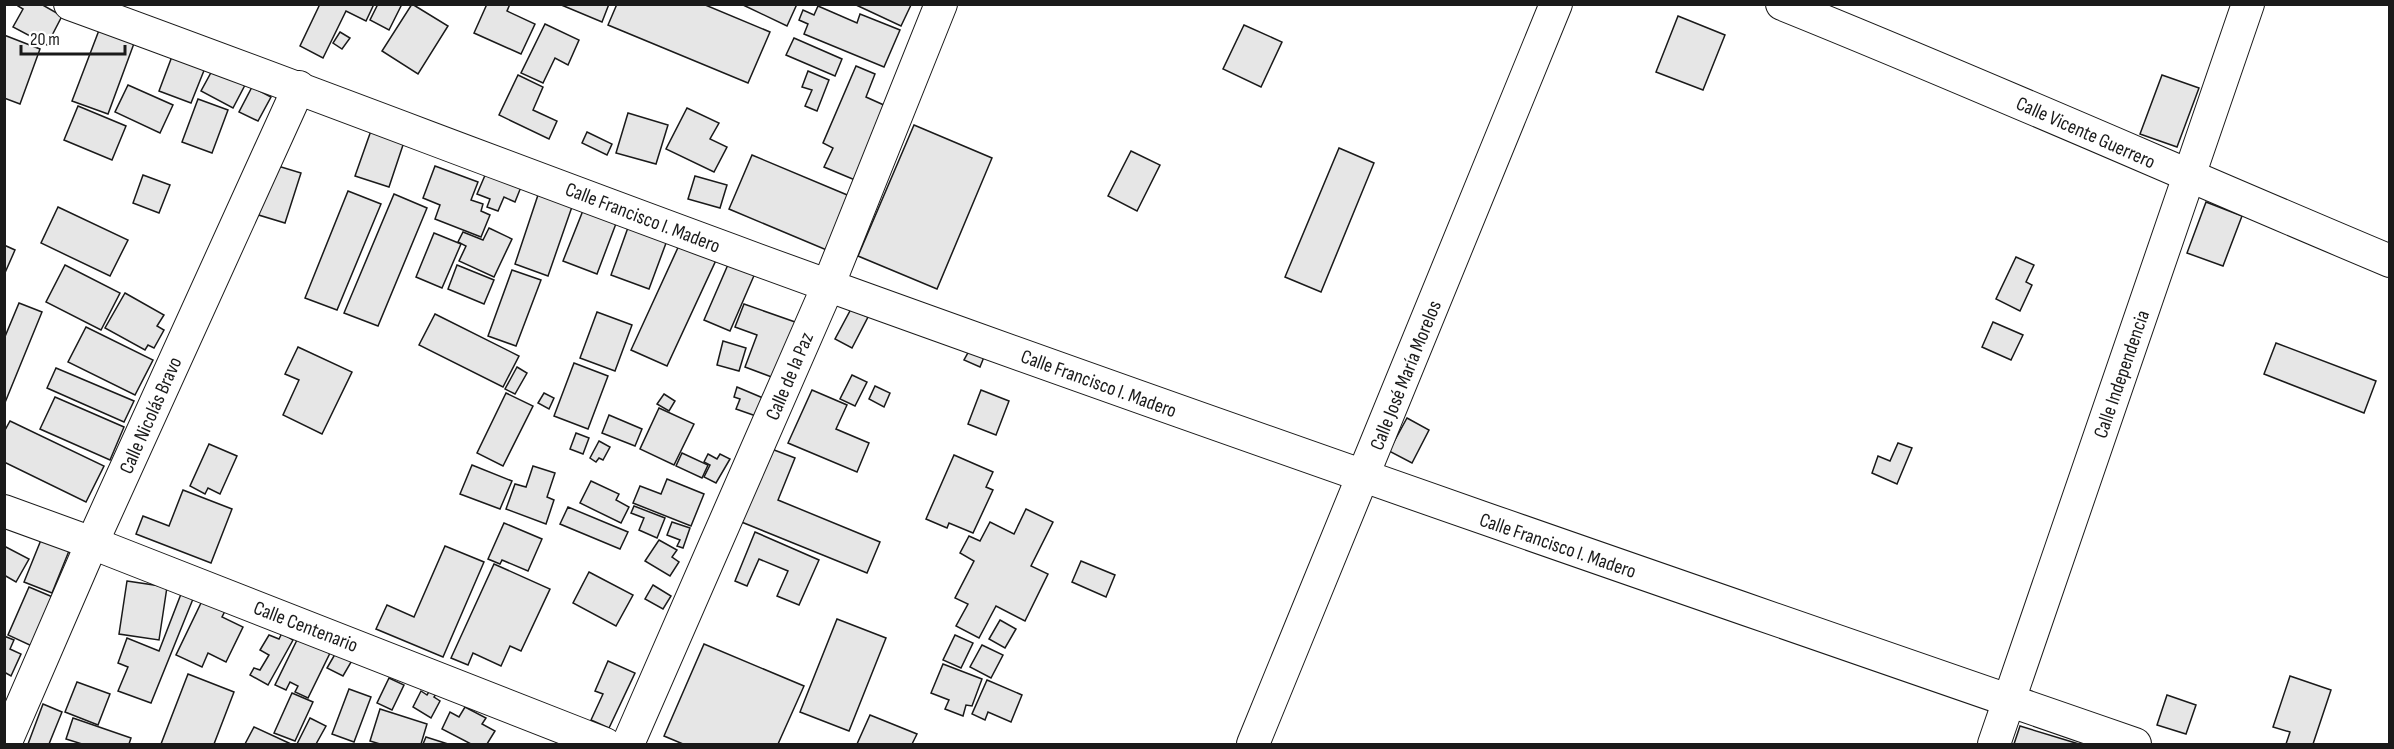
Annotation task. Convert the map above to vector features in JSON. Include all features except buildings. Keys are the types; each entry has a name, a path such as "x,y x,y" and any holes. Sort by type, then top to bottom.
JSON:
{"street":[{"name":"Calle Francisco I. Madero","path":"70,4 299,87 828,286 1363,477 2135,744"},
{"name":"Calle de la Paz","path":"628,744 828,286 941,4"},
{"name":"Calle José María Morelos","path":"1253,744 1556,4"},
{"name":"Calle Vicente Guerrero","path":"1782,4 1956,75 2189,177 2390,261"},
{"name":"Calle Independencia","path":"1994,744 2248,4"},
{"name":"Calle Nicolás Bravo","path":"5,744 92,543 299,87"},
{"name":"Calle Centenario","path":"4,512 92,543 605,744"}]}
